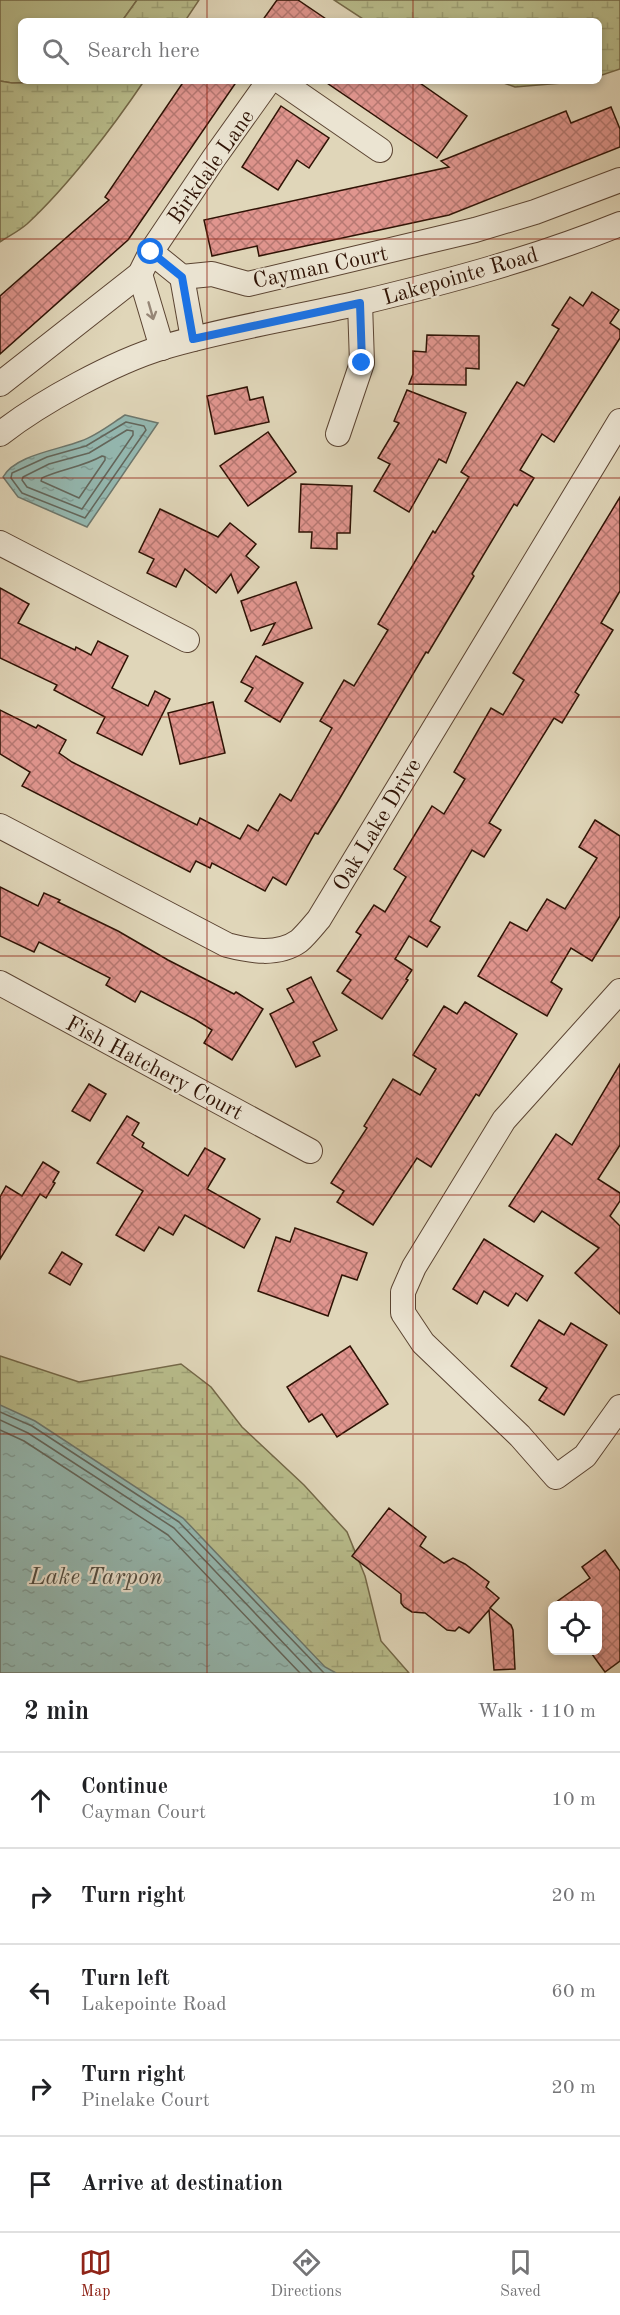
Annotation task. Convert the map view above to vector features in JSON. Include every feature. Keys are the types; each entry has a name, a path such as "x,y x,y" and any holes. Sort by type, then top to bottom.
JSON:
{"street":[{"name":"Birkdale Lane","path":"151,252 267,84"},
{"path":"283,84 380,150"},
{"name":"Cayman Court","path":"182,277 212,274 248,284 259,282 475,230 535,212 620,180"},
{"name":"Lakepointe Road","path":"0,434 86,381 127,361 162,348 193,339 360,303 490,269 620,224"},
{"path":"0,384 140,274 151,252 182,277 193,339"},
{"path":"140,274 162,348"},
{"path":"338,434 362,363 360,303"},
{"name":"Oak Lake Drive","path":"0,826 227,945 250,951 275,950 298,941 319,919 620,421"},
{"path":"0,543 187,640"},
{"name":"Fish Hatchery Court","path":"0,983 310,1151"},
{"path":"620,991 504,1119 414,1267 404,1292 403,1313 423,1343 520,1436 556,1477 585,1456 620,1407"}],"green space":[{"path":"0,0 137,0 124,18 18,18 18,83 0,81"},
{"path":"137,0 199,0 187,18 124,18"},
{"path":"334,0 620,0 620,69 602,75 602,18 361,18"},
{"path":"0,81 18,84 142,84 74,174 43,209 27,224 0,242"},
{"path":"506,84 550,84 515,87"},
{"path":"0,1356 79,1382 181,1364 211,1387 242,1427 304,1485 347,1532 365,1576 381,1641 409,1673 177,1673 0,1416"}],"water":[{"path":"125,415 158,423 87,527 18,497 3,477 17,463 87,439"},
{"name":"Lake Tarpon","path":"0,1405 35,1421 183,1518 325,1667 336,1673 0,1673"}],"building":[{"path":"277,0 298,0 325,18 264,18"},
{"path":"182,84 235,84 128,240 0,354 0,296 109,200 105,197"},
{"path":"328,84 421,84 467,116 437,158"},
{"path":"281,106 329,138 309,168 297,160 278,190 242,167"},
{"path":"611,107 620,129 620,147 449,215 259,256 257,246 212,256 204,220 449,167 441,161 566,111 571,123"},
{"path":"592,292 619,310 610,323 620,330 620,338 554,442 542,434 520,470 534,478 517,506 514,504 428,653 426,652 318,834 315,833 286,885 273,877 265,891 212,863 210,868 196,861 190,872 22,786 30,772 0,754 0,710 36,728 38,725 66,740 59,753 72,762 197,825 200,818 240,839 248,825 258,831 280,794 291,801 332,728 320,721 344,680 354,686 388,630 378,624 433,531 435,533 469,477 461,472 517,382 524,386 559,329 552,325 570,297 583,306"},
{"path":"427,335 479,336 479,369 466,368 466,385 409,384 413,374 413,351 426,352"},
{"path":"247,387 250,400 263,397 269,422 215,434 207,396"},
{"path":"407,390 466,413 446,463 439,459 409,512 374,491 390,464 378,458 399,423 394,421"},
{"path":"268,432 296,472 248,506 220,466"},
{"path":"301,484 352,486 350,533 337,533 337,549 311,548 312,532 299,532"},
{"path":"620,497 620,591 601,623 613,630 575,692 579,695 562,723 554,718 489,823 501,830 484,857 472,850 430,921 440,927 427,947 409,936 395,959 412,970 406,979 408,980 382,1019 342,993 351,980 337,971 361,935 356,932 374,905 385,912 406,877 394,869 432,806 444,814 465,779 454,772 491,708 503,715 524,680 513,673"},
{"path":"160,509 218,537 230,523 256,544 246,556 259,567 238,593 231,574 216,593 185,569 176,587 147,573 154,559 139,552"},
{"path":"296,582 312,628 263,645 275,623 251,631 241,601"},
{"path":"0,588 29,604 18,623 75,650 76,647 91,655 98,641 128,656 112,688 148,706 155,691 170,699 142,755 97,733 105,717 54,690 57,685 0,658"},
{"path":"256,656 303,683 280,722 245,701 253,688 241,682"},
{"path":"213,702 225,753 180,764 168,713"},
{"path":"595,820 620,836 620,916 592,961 571,948 551,982 562,989 547,1016 478,976 510,922 527,931 547,899 565,909 597,858 579,847"},
{"path":"0,887 38,906 44,893 60,900 58,902 118,931 234,994 236,992 263,1009 232,1060 204,1043 212,1030 196,1020 141,991 135,1002 106,985 110,978 39,942 34,952 0,936"},
{"path":"311,977 337,1030 313,1042 320,1056 296,1067 270,1014 294,1002 287,989"},
{"path":"465,1002 517,1034 479,1096 476,1094 431,1167 417,1158 373,1225 337,1202 344,1191 331,1183 367,1128 364,1126 393,1079 420,1095 436,1069 413,1055 444,1006 457,1014"},
{"path":"620,1064 620,1145 598,1179 620,1193 620,1201 610,1216 620,1226 620,1314 575,1273 599,1248 542,1211 534,1222 509,1206 556,1134 572,1145"},
{"path":"89,1084 106,1094 90,1121 72,1111"},
{"path":"127,1116 139,1123 132,1135 144,1143 142,1147 188,1176 205,1148 225,1159 207,1189 260,1219 244,1248 185,1215 173,1235 159,1227 144,1251 116,1235 143,1191 97,1163"},
{"path":"43,1162 59,1172 53,1182 55,1183 46,1198 40,1194 0,1259 0,1197 6,1186 22,1196"},
{"path":"295,1228 367,1253 357,1280 342,1275 328,1316 258,1291 276,1237 290,1242"},
{"path":"484,1239 543,1276 527,1301 516,1293 508,1306 484,1291 477,1304 453,1289"},
{"path":"62,1252 82,1264 70,1285 49,1273"},
{"path":"539,1320 564,1335 571,1323 607,1345 564,1415 539,1400 547,1388 511,1366"},
{"path":"350,1346 388,1404 337,1437 322,1414 309,1422 287,1387"},
{"path":"389,1508 426,1537 420,1546 444,1563 453,1558 465,1564 489,1582 486,1587 499,1598 490,1608 511,1625 513,1630 515,1669 494,1670 489,1610 469,1633 459,1627 455,1631 447,1630 425,1613 412,1612 404,1607 401,1603 401,1594 352,1556"},
{"path":"605,1550 620,1571 620,1661 605,1672 593,1655 602,1655 602,1601 558,1601 590,1578 582,1567"}],"route":[{"path":"151,252 182,277 193,339 360,303 362,363"}]}
